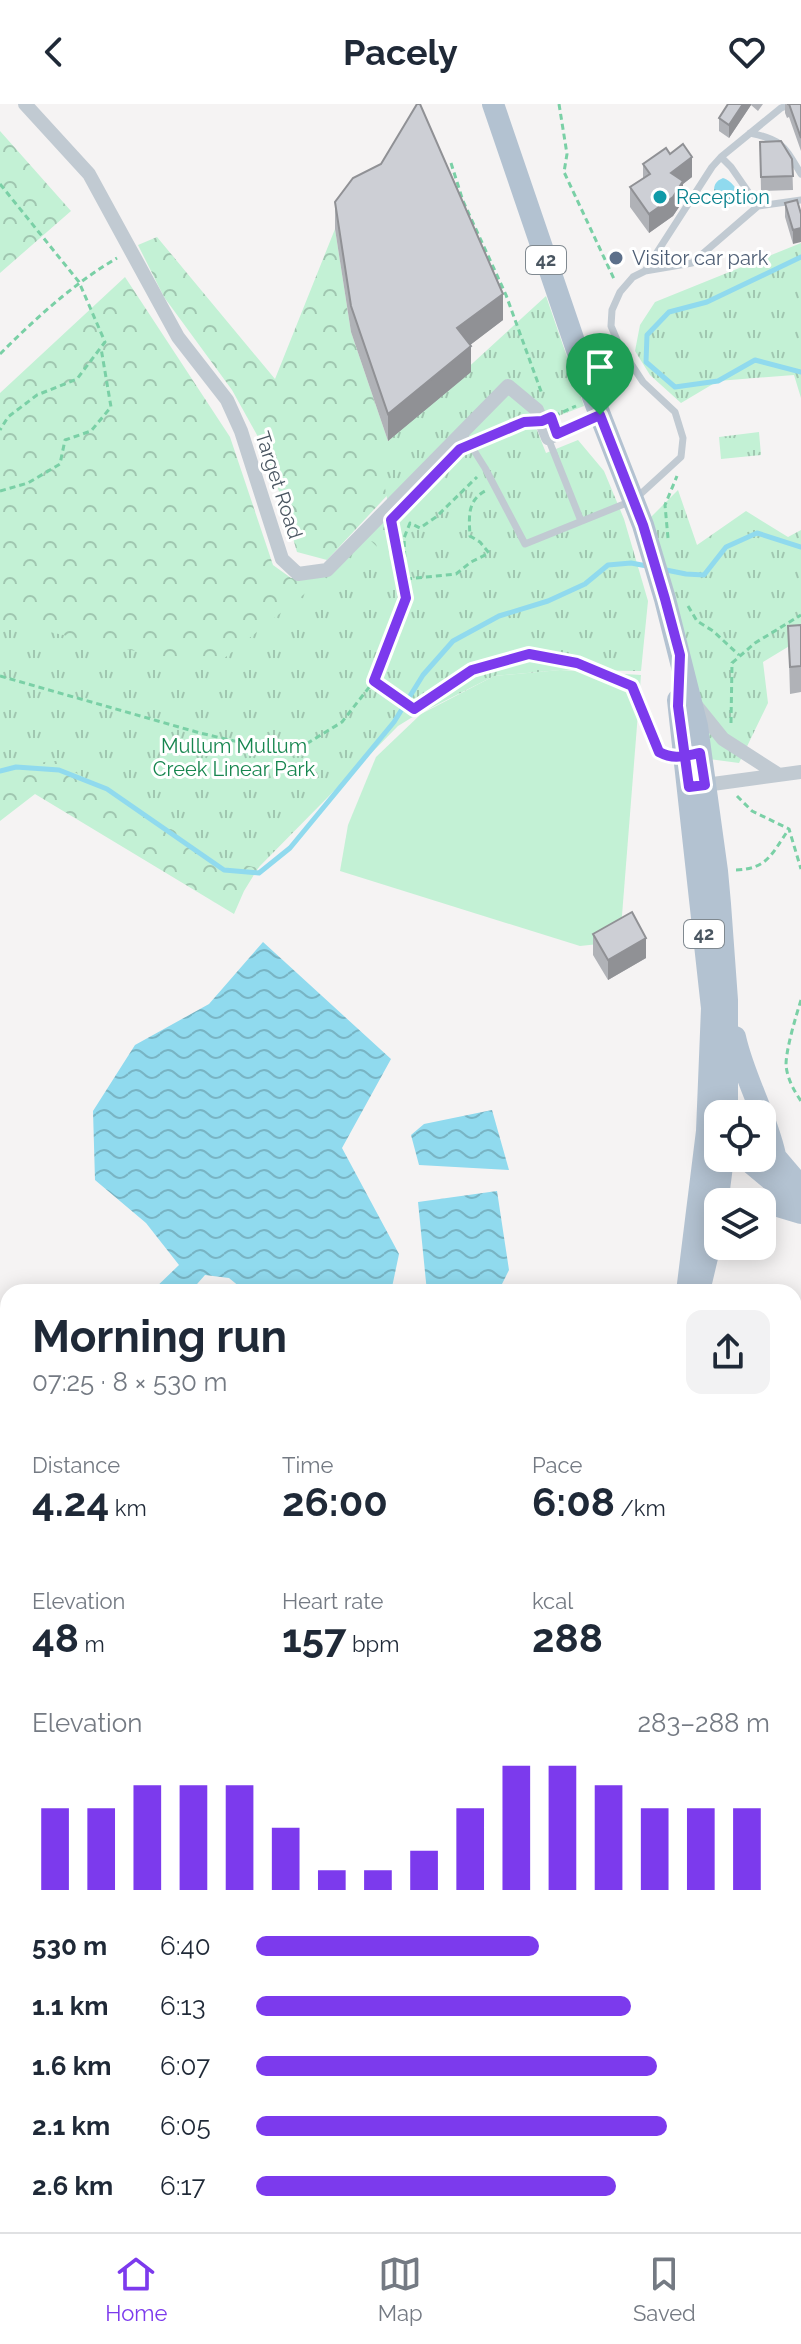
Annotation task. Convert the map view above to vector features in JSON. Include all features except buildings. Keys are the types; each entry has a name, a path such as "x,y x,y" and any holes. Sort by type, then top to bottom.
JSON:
{"main road":[{"name":"42","path":"493,104 600,415 675,598 680,655 678,706 685,756 706,785 712,1008 722,1100"},
{"name":"42","path":"680,655 697,726 717,871 727,1000 723,1100"},
{"path":"727,1000 741,1061 757,1100"},
{"path":"776,1157 801,1187"},
{"name":"42","path":"688,1284 707,1172"},
{"path":"762,1172 801,1205"},
{"path":"776,1206 801,1213"},
{"path":"701,1284 707,1260"}],"street":[{"name":"Target Road","path":"25,104 89,174 178,337 227,400 241,431 282,559 298,574 327,570 467,438 508,386 546,419 552,436"},
{"path":"552,436 600,415"},
{"path":"689,696 723,739 779,775"},
{"path":"706,785 801,772"}],"lane":[{"path":"645,271 712,167 781,108 791,104"},
{"path":"750,133 772,138 785,147 801,174"},
{"path":"721,157 758,206"},
{"path":"467,438 525,544 634,500 681,457 683,438 675,412 643,382 620,347 611,326 612,310 620,292 633,277 645,271 692,263 758,206 801,200"},
{"path":"552,436 581,521"}],"path":[{"path":"559,104 567,154 564,172 620,292"},
{"path":"451,163 463,201 506,295 546,404"},
{"path":"0,184 80,284 105,342 77,379 37,395 8,417 0,430"},
{"path":"0,354 35,318 97,270 131,250"},
{"path":"0,491 28,483 60,464 65,440 91,431 111,407 101,348"},
{"path":"467,438 546,419 580,404"},
{"path":"546,419 552,436"},
{"path":"669,546 665,505 676,483 681,457"},
{"path":"0,676 200,733 290,754 342,722 374,681 406,598 404,538 410,523 420,528 428,523 485,468"},
{"path":"406,579 456,574 489,553 470,536 469,511 476,496 495,486"},
{"path":"391,520 406,598"},
{"path":"675,598 688,607 697,621 739,655"},
{"path":"723,739 731,723 732,663 739,655 801,615"},
{"path":"374,681 414,709 472,670 529,654 577,663 632,686 659,752 670,758 685,756"},
{"path":"706,785 789,829 801,869"},
{"path":"717,871 752,869 761,865 789,829"},
{"path":"801,1000 786,1065 793,1089 801,1101"}],"green space":[{"path":"0,131 71,211 0,273"},
{"path":"335,229 351,332 388,441 409,472 327,560 297,552 280,494 257,435 232,390 164,297 138,245 157,237 275,379"},
{"path":"801,243 801,398 794,375 718,381 681,403 650,375 635,351 640,325 655,302"},
{"path":"125,277 230,437 273,565 291,578 328,575 386,518 390,560 374,681 244,891 234,914 35,794 0,821 0,393"},
{"name":"Mullum Mullum Creek Linear Park","path":"546,296 584,406 535,425 546,453 578,440 604,471 624,519 648,601 641,671 560,670 494,676 411,718 398,726 258,868 226,861 56,761 0,766 0,621 212,668 328,575 367,537 405,574 378,450"},
{"path":"759,432 761,455 721,459 719,437"},
{"path":"678,490 697,545 746,511 788,537 801,530 801,639 763,662 768,703 739,763 709,759 643,525"},
{"path":"560,670 641,675 621,928 608,943 580,946 340,871 348,825 376,757 421,714 494,676"}],"water":[{"path":"723,178 737,190 740,196 738,203 724,202 714,192 716,183"},
{"path":"263,942 391,1059 342,1148 399,1254 393,1284 236,1284 229,1278 205,1275 197,1284 159,1284 179,1265 146,1223 95,1180 93,1111 135,1045 209,1004"},
{"path":"492,1110 509,1170 419,1165 411,1135 424,1124"},
{"path":"497,1191 509,1270 502,1284 426,1284 418,1202"}],"waterway":[{"path":"801,257 707,302 669,312 647,335 646,362 675,387 718,381 755,360 801,372"},
{"path":"661,569 704,575 726,547 757,533 801,547"},
{"path":"0,771 16,767 59,770 107,789 224,870 259,873 290,848 394,722 423,675 453,641 499,616 548,601 585,584 608,565 631,563 647,566"}],"place":[{"name":"Reception","path":"660,197"},
{"name":"Visitor car park","path":"616,258"}],"route":[{"path":"600,415 557,434 551,417 524,422 460,449 391,520 406,598 374,681 414,709 472,670 529,654 577,663 632,686 659,752 670,758 685,756 700,753 705,785 689,787 685,756 678,706 680,655 643,525 600,415"}]}
